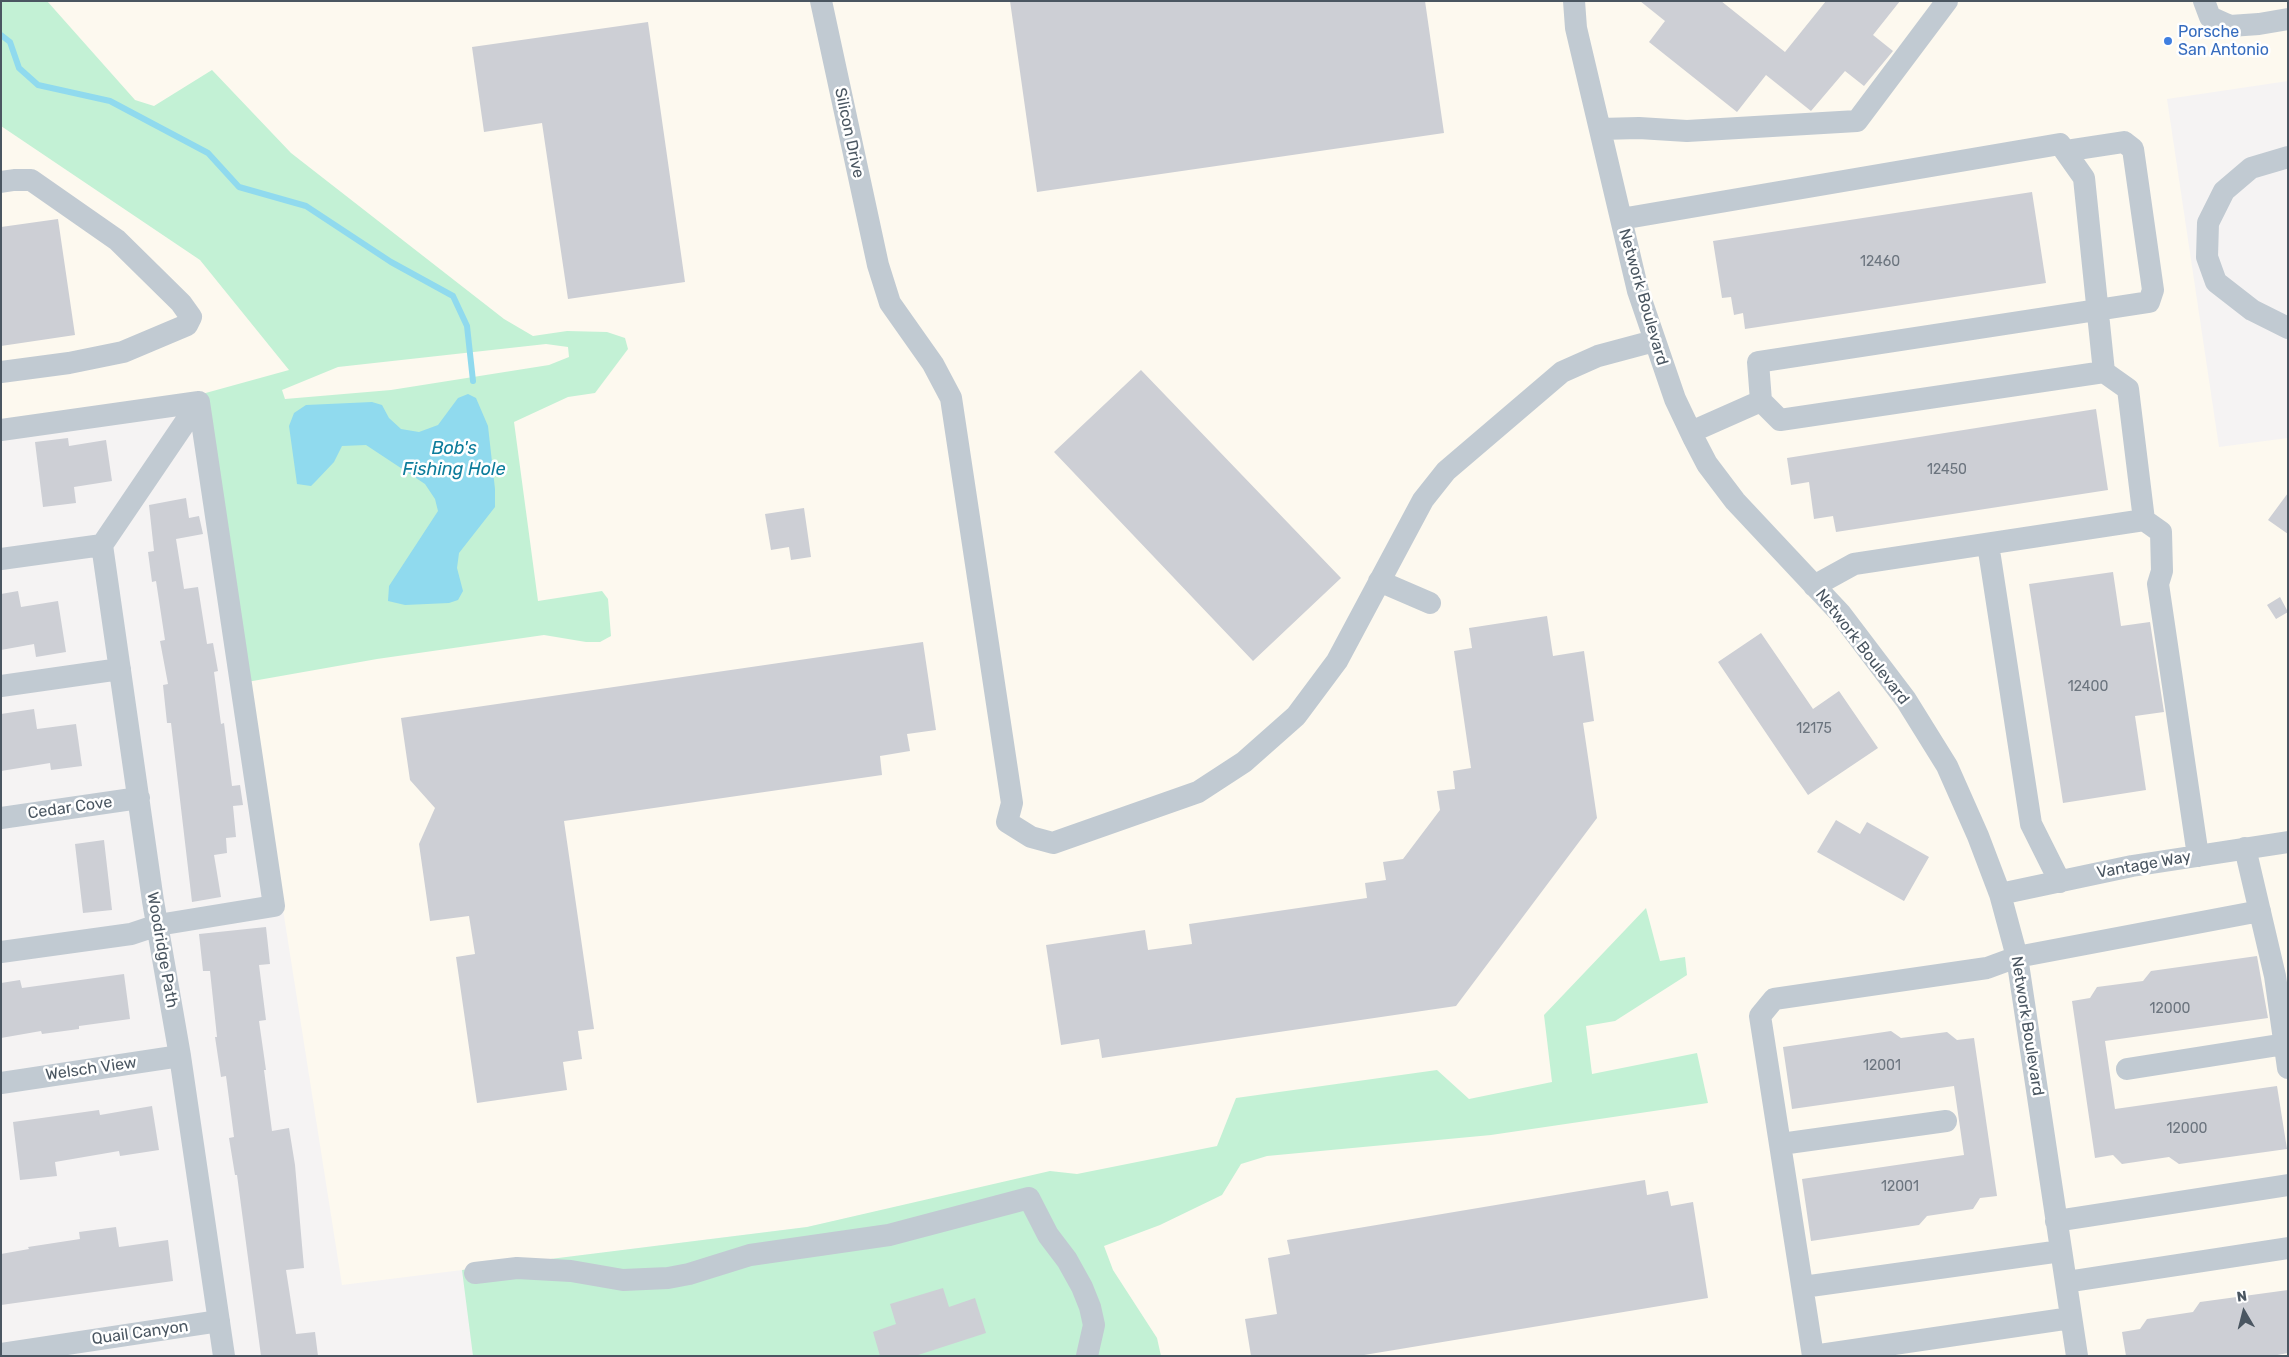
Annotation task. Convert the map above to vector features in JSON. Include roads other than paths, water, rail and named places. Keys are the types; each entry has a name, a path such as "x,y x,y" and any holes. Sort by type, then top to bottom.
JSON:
{"street":[{"name":"Silicon Drive","path":"821,1 878,265 890,303 933,364 951,398 1012,803 1007,822 1031,837 1053,843 1198,792 1244,762 1296,716 1332,669 1379,581"},
{"name":"Network Boulevard","path":"1574,1 1576,28 1638,291 1675,399 1707,464 1729,493 1840,613 1884,668 1906,700 1947,766 1978,836 2000,894 2017,957 2077,1356"},
{"path":"1600,130 1638,128 1686,131 1857,121 1947,1"},
{"path":"2204,1 2210,17 2230,26 2288,19"},
{"path":"2065,151 2124,142 2133,149 2153,290 2149,302 1758,362 1761,401 1780,420 2104,372 2128,389 2144,520"},
{"path":"1621,219 2060,144 2084,178 2104,372"},
{"path":"2288,157 2251,168 2224,191 2208,223 2207,258 2216,282 2252,310 2288,328"},
{"path":"1,372 69,363 122,352 187,325 192,317 181,303 117,240 30,180 5,177"},
{"path":"1430,603 1379,581 1423,500 1446,471 1562,372 1598,356 1654,341"},
{"path":"1691,432 1761,401"},
{"path":"1,430 199,402"},
{"path":"1,560 102,545 199,402"},
{"path":"1,952 131,934 158,925 274,906 199,402"},
{"path":"1814,586 1854,564 2144,520 2161,532 2162,571 2158,584 2198,856"},
{"path":"1988,544 2031,824 2060,882"},
{"name":"Woodridge Path","path":"102,545 224,1356"},
{"path":"1,686 120,669"},
{"name":"Cedar Cove","path":"1,818 139,798"},
{"name":"Vantage Way","path":"2000,894 2132,866 2288,842"},
{"path":"2245,848 2275,976 2288,1068"},
{"path":"2071,1318 1813,1356 1804,1287 1760,1016 1774,999 1987,968 2017,957 2260,911"},
{"path":"2126,1069 2284,1044"},
{"name":"Welsch View","path":"1,1083 180,1056"},
{"path":"1781,1144 1946,1121"},
{"path":"2056,1221 2288,1185"},
{"path":"475,1273 517,1268 571,1271 623,1280 668,1278 689,1274 750,1255 889,1235 1029,1198 1048,1235 1067,1260 1082,1287 1090,1307 1094,1325 1087,1356"},
{"path":"2066,1282 2288,1248"},
{"path":"1804,1287 2061,1251"},
{"name":"Quail Canyon","path":"1,1354 219,1321"}],"water":[{"name":"Bob's Fishing Hole","path":"468,394 476,398 488,426 495,489 495,507 459,553 457,568 463,591 458,600 449,603 405,605 388,601 389,586 438,511 435,499 425,484 366,445 342,446 334,462 311,486 297,484 289,426 294,413 306,405 372,402 382,405 389,418 401,429 419,432 438,425 458,398"}],"waterway":[{"path":"1,35 10,42 19,68 38,85 110,101 208,153 239,187 306,206 391,262 453,296 467,326 473,381"}],"place":[{"name":"Porsche San Antonio","path":"2168,41"}]}
